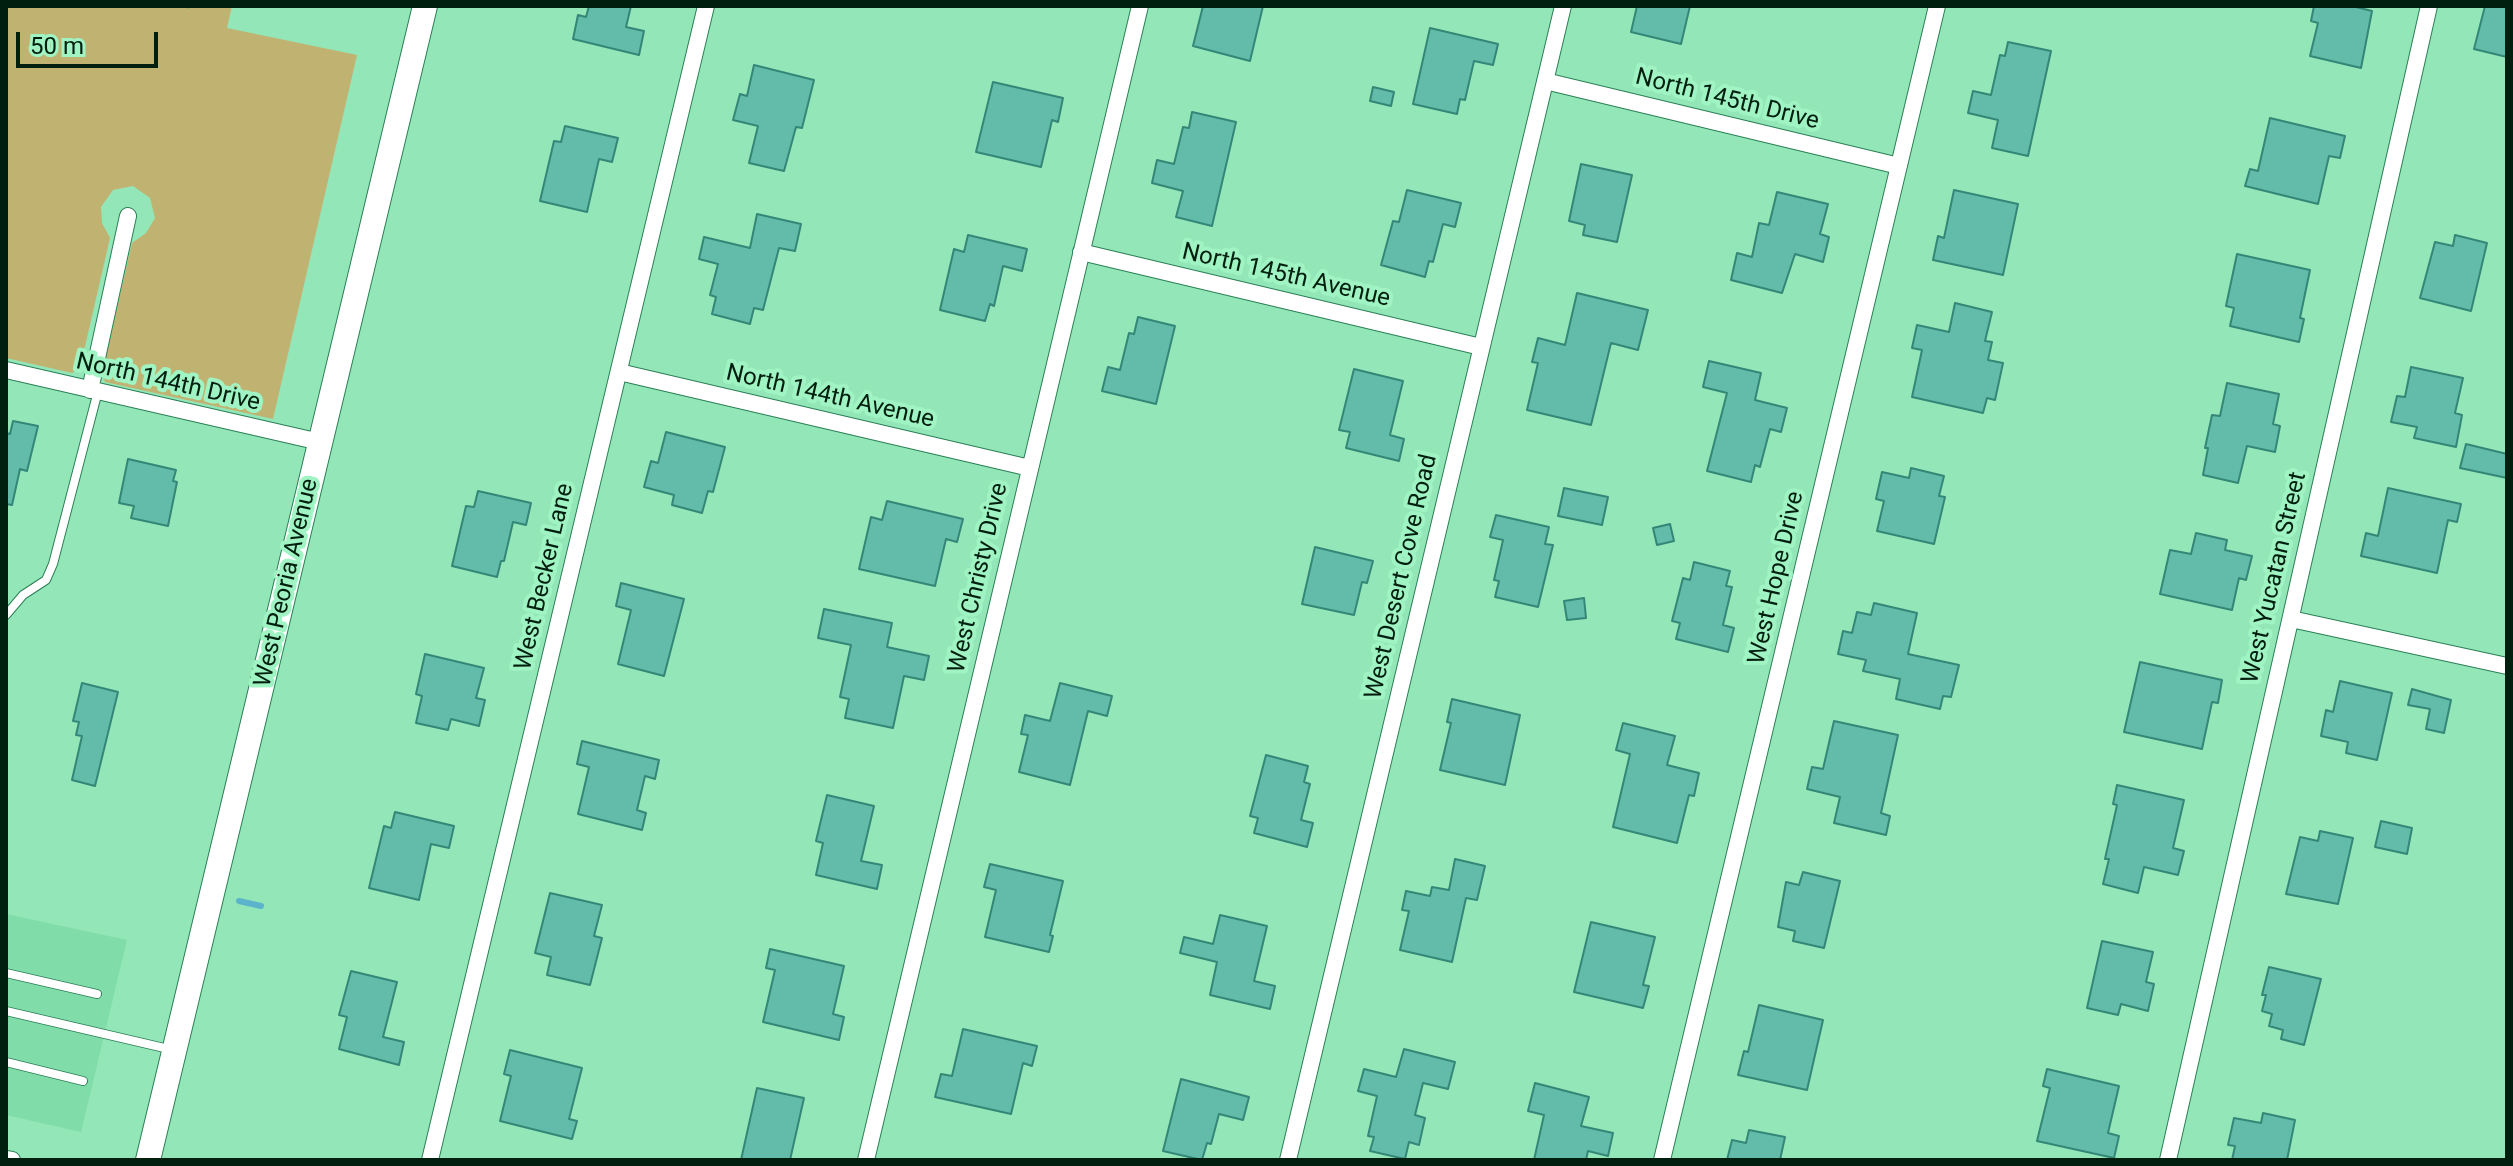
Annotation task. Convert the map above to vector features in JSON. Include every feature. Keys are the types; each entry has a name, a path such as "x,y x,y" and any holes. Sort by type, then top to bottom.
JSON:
{"main road":[{"name":"West Peoria Avenue","path":"148,1160 425,6"}],"street":[{"name":"West Becker Lane","path":"430,1160 706,6"},
{"name":"West Christy Drive","path":"866,1160 1140,6"},
{"name":"West Desert Cove Road","path":"1288,1160 1563,6"},
{"name":"West Hope Drive","path":"1662,1160 1937,6"},
{"name":"West Yucatan Street","path":"2168,1160 2429,6"},
{"name":"North 145th Drive","path":"1545,81 1899,166"},
{"path":"94,391 128,216"},
{"name":"North 145th Avenue","path":"1081,252 1481,347"},
{"name":"North 144th Drive","path":"6,370 320,442"},
{"name":"North 144th Avenue","path":"619,372 1030,468"},
{"path":"2291,619 2507,666"},
{"path":"6,1159 12,1160"}],"lane":[{"path":"6,615 23,595 46,580 50,572 94,391"},
{"path":"6,973 97,994"},
{"path":"6,1011 174,1050"},
{"path":"6,1062 83,1081"}],"path":[{"path":"183,6 195,8"}],"shaded area":[{"path":"6,6 232,6 227,28 357,55 273,419 105,382 102,373 132,243 146,233 155,218 150,198 133,186 113,190 101,207 102,223 110,238 80,368 72,373 6,358"},
{"path":"6,914 127,940 81,1132 6,1115"}],"building":[{"path":"589,6 631,6 626,27 644,31 639,55 573,39 578,15 586,17"},
{"path":"1203,6 1263,6 1250,61 1193,46"},
{"path":"1637,6 1690,6 1681,44 1631,32"},
{"path":"2314,6 2352,6 2372,11 2361,68 2310,56 2318,23 2311,21"},
{"path":"2485,6 2507,6 2507,57 2474,49"},
{"path":"1430,28 1498,44 1493,65 1474,61 1465,100 1460,99 1457,114 1413,104"},
{"path":"2008,42 2051,51 2028,156 1992,148 1998,120 1968,113 1973,91 1991,95 2000,55 2005,56"},
{"path":"754,65 814,80 802,128 796,127 784,171 749,163 758,126 733,120 740,94 747,96"},
{"path":"993,82 1063,98 1058,122 1052,120 1041,167 976,152"},
{"path":"1373,87 1394,92 1391,106 1370,101"},
{"path":"1192,112 1236,122 1212,226 1176,217 1183,191 1152,183 1157,160 1174,164 1183,127 1189,128"},
{"path":"2270,118 2345,136 2340,158 2329,156 2318,204 2245,186 2250,169 2258,171"},
{"path":"565,126 618,138 612,162 599,159 587,212 540,201 554,141 561,142"},
{"path":"1581,164 1632,175 1617,242 1583,235 1585,225 1569,221"},
{"path":"1407,190 1461,203 1455,227 1443,224 1433,262 1429,261 1425,277 1381,265 1393,221 1399,222"},
{"path":"1954,190 2018,204 2003,275 1933,260 1938,236 1944,238"},
{"path":"1777,192 1828,204 1820,234 1829,237 1823,262 1795,254 1782,293 1731,280 1737,253 1752,257 1759,223 1769,225"},
{"path":"757,214 801,224 795,251 779,248 763,310 754,308 750,324 712,314 716,297 710,295 718,264 699,259 704,237 750,248"},
{"path":"968,235 1027,249 1022,271 1003,266 994,306 990,304 985,321 940,310 954,249 964,252"},
{"path":"2455,235 2487,243 2471,311 2420,298 2435,242 2453,246"},
{"path":"2237,254 2310,270 2300,318 2304,319 2299,342 2230,326 2234,308 2226,306"},
{"path":"1577,293 1648,310 1638,350 1611,343 1591,425 1527,410 1538,363 1532,362 1538,338 1565,345"},
{"path":"1955,303 1992,312 1985,341 1992,342 1988,360 2003,363 1995,400 1987,398 1983,413 1912,397 1922,350 1912,348 1917,325 1949,332"},
{"path":"1138,317 1175,326 1156,404 1102,391 1108,367 1120,370 1129,333 1134,334"},
{"path":"1709,361 1761,373 1755,400 1787,408 1781,432 1770,429 1760,467 1755,465 1751,482 1707,471 1727,393 1703,387"},
{"path":"2411,367 2463,378 2455,413 2462,415 2456,447 2414,438 2417,427 2391,422 2397,396 2405,397"},
{"path":"1354,369 1403,381 1390,435 1404,439 1399,461 1346,448 1350,432 1339,430"},
{"path":"2227,383 2279,394 2273,424 2280,426 2275,452 2247,446 2238,483 2203,475 2212,415 2220,416"},
{"path":"13,421 38,426 27,471 20,469 12,505 6,504 6,433 10,434"},
{"path":"666,432 725,447 713,492 708,491 702,513 672,505 674,495 644,487 651,461 658,463"},
{"path":"2466,444 2507,454 2507,478 2460,468"},
{"path":"128,459 176,470 173,481 177,482 168,526 131,518 134,506 119,503"},
{"path":"1911,468 1944,476 1939,496 1945,497 1934,544 1877,531 1884,501 1876,499 1882,472 1909,478"},
{"path":"1564,488 1608,497 1602,525 1558,516"},
{"path":"2388,488 2461,504 2457,522 2448,520 2437,573 2361,556 2366,533 2378,536"},
{"path":"478,491 531,503 526,525 513,522 497,577 452,566 466,506 474,507"},
{"path":"887,501 963,519 957,542 946,539 935,586 859,569 871,517 882,520"},
{"path":"1496,515 1549,527 1545,544 1553,545 1538,607 1495,597 1499,581 1494,580 1503,540 1490,537"},
{"path":"1670,524 1674,541 1657,545 1653,528"},
{"path":"2196,533 2227,540 2225,550 2252,556 2246,580 2239,578 2232,610 2160,594 2170,550 2191,554"},
{"path":"1315,547 1373,561 1367,583 1362,582 1354,615 1302,604"},
{"path":"1694,562 1730,571 1726,586 1732,587 1723,625 1734,628 1728,652 1676,639 1680,623 1672,621 1683,578 1690,580"},
{"path":"621,583 684,599 664,676 618,664 631,610 616,606"},
{"path":"1584,598 1586,618 1567,620 1564,601"},
{"path":"1874,603 1917,613 1908,654 1959,665 1951,697 1943,696 1940,709 1896,699 1900,679 1863,671 1866,660 1838,654 1843,631 1852,633 1857,612 1871,615"},
{"path":"824,609 892,623 887,647 929,656 924,680 904,676 893,728 845,718 849,699 840,697 851,645 818,638"},
{"path":"425,654 484,668 476,698 485,700 479,726 451,719 448,730 416,723 422,696 416,694"},
{"path":"2140,662 2222,680 2218,703 2212,702 2202,749 2124,732"},
{"path":"2340,681 2392,693 2377,760 2346,753 2348,742 2321,736 2326,710 2333,712"},
{"path":"82,683 118,692 95,786 72,780 82,736 76,735 79,722 73,721"},
{"path":"1060,683 1112,696 1107,716 1088,711 1070,785 1019,772 1028,735 1021,734 1025,715 1050,721"},
{"path":"2412,689 2451,700 2444,733 2426,729 2430,709 2408,705"},
{"path":"1452,699 1520,715 1505,785 1440,770 1451,723 1447,722"},
{"path":"1834,721 1898,735 1881,813 1890,816 1886,835 1834,823 1840,797 1807,789 1812,767 1823,769"},
{"path":"1623,723 1675,736 1667,765 1699,773 1694,796 1689,795 1677,843 1613,827 1630,754 1616,750"},
{"path":"582,741 659,760 655,779 645,776 637,810 646,813 642,830 578,814 589,767 577,764"},
{"path":"1266,755 1308,766 1304,782 1310,784 1301,820 1313,823 1307,847 1254,833 1258,818 1250,816"},
{"path":"2117,785 2184,800 2173,848 2184,851 2178,875 2144,867 2138,893 2103,884 2117,805 2113,804"},
{"path":"827,795 874,806 861,861 882,865 877,889 816,875 823,843 816,841"},
{"path":"395,812 454,826 449,848 431,844 419,900 369,888 384,826 391,828"},
{"path":"2381,821 2412,828 2407,854 2375,847"},
{"path":"2320,831 2353,838 2338,904 2286,894 2300,837 2318,841"},
{"path":"1455,859 1485,866 1477,900 1466,898 1452,962 1400,950 1409,911 1402,910 1406,891 1430,896 1432,887 1449,890"},
{"path":"990,864 1063,881 1049,952 985,937 996,890 984,887"},
{"path":"1803,872 1840,881 1824,948 1793,941 1795,931 1778,927 1786,882 1799,885"},
{"path":"550,893 602,905 594,936 602,938 590,985 547,975 551,957 535,953"},
{"path":"1220,915 1267,926 1254,981 1275,986 1270,1009 1210,995 1217,962 1180,953 1184,937 1213,944"},
{"path":"1591,922 1655,937 1643,985 1649,986 1643,1008 1574,992"},
{"path":"2102,941 2153,952 2146,982 2154,984 2148,1011 2121,1004 2118,1015 2087,1008"},
{"path":"770,949 844,966 833,1014 844,1017 839,1040 763,1022 775,970 766,968"},
{"path":"2269,967 2321,979 2304,1045 2281,1039 2283,1030 2269,1026 2272,1014 2262,1011 2266,995 2262,995"},
{"path":"351,971 397,982 383,1037 404,1042 399,1065 339,1049 347,1017 339,1015"},
{"path":"1759,1005 1823,1020 1807,1090 1738,1075 1744,1051 1748,1052"},
{"path":"963,1029 1037,1046 1032,1066 1023,1063 1011,1114 935,1097 941,1074 952,1076"},
{"path":"1404,1049 1455,1062 1448,1089 1423,1083 1415,1115 1425,1118 1419,1145 1409,1142 1405,1159 1370,1151 1374,1137 1368,1136 1377,1096 1358,1091 1364,1069 1396,1077"},
{"path":"510,1050 582,1068 569,1119 577,1121 572,1139 500,1121 511,1076 504,1074"},
{"path":"2047,1069 2119,1086 2108,1133 2119,1136 2114,1158 2037,1141 2050,1088 2043,1086"},
{"path":"1181,1079 1249,1097 1243,1120 1219,1114 1211,1144 1207,1143 1202,1160 1163,1151"},
{"path":"1535,1083 1589,1097 1581,1126 1613,1133 1608,1156 1588,1151 1586,1160 1534,1160 1544,1115 1528,1111"},
{"path":"757,1088 804,1098 790,1160 741,1160"},
{"path":"2263,1113 2295,1120 2287,1160 2232,1160 2235,1146 2228,1145 2234,1118 2261,1123"},
{"path":"1749,1130 1785,1137 1780,1160 1727,1160 1732,1140 1746,1143"}],"waterway":[{"path":"239,901 261,906"}]}
